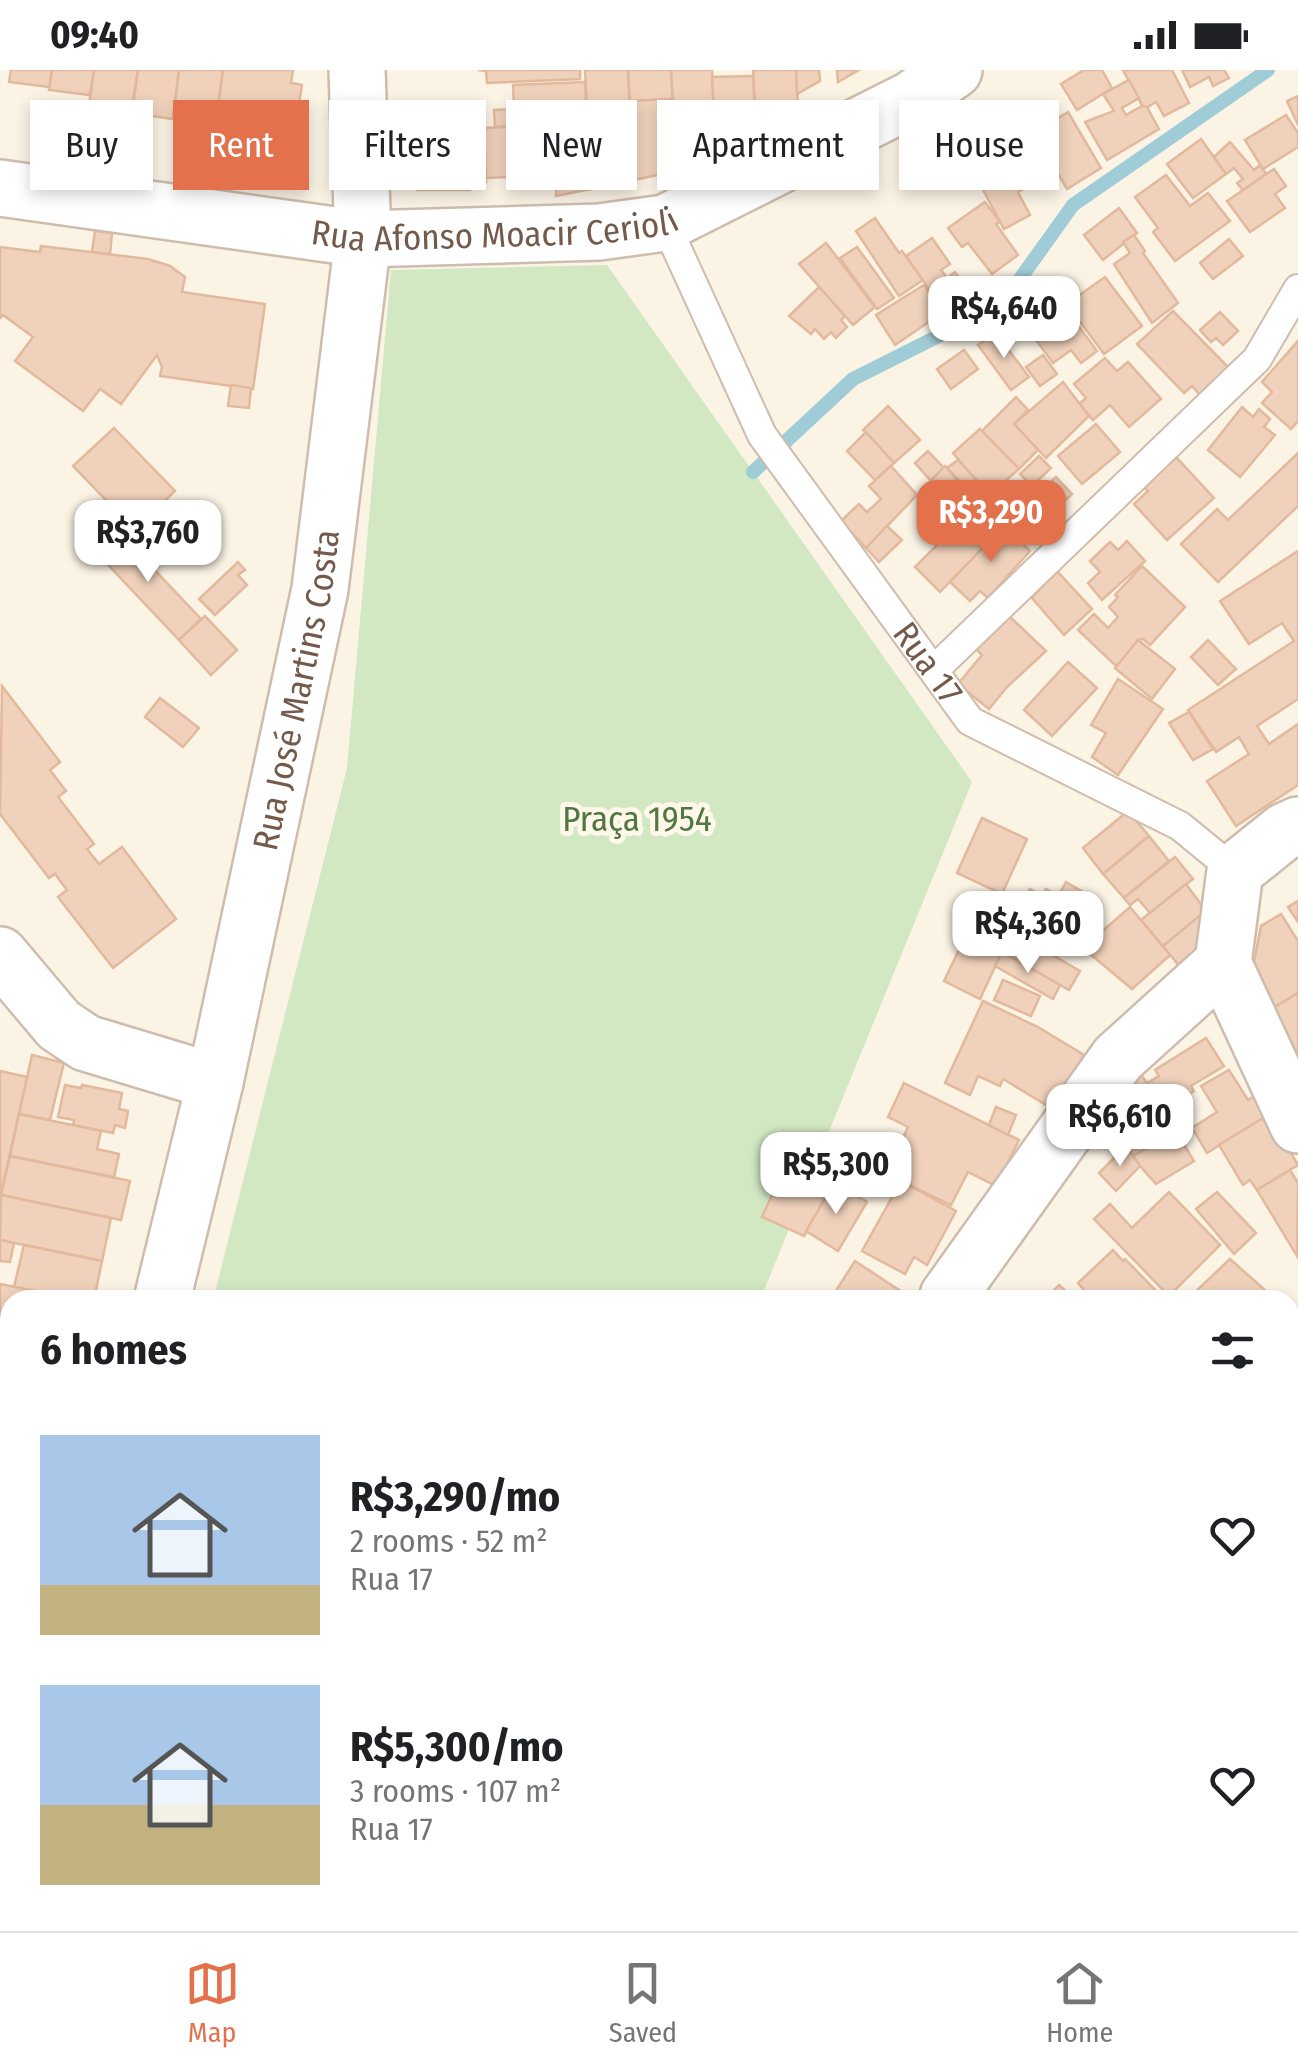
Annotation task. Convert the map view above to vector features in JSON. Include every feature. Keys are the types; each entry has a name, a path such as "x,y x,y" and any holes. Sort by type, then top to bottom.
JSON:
{"street":[{"name":"Rua José Martins Costa","path":"164,1290 215,1082 320,589 364,240 357,70"},
{"name":"Rua Afonso Moacir Cerioli","path":"0,188 364,240 598,232 665,223 926,80"},
{"path":"1298,825 1286,830 1235,871 1223,963 1298,1125"},
{"path":"0,956 60,1026 86,1043 215,1082"},
{"path":"952,1290 1118,1058 1223,963"}],"lane":[{"name":"Rua 17","path":"665,223 762,435 970,721 1180,826 1235,871"},
{"path":"934,670 1256,360 1298,289"}],"green space":[{"name":"Praça 1954","path":"607,265 972,782 764,1290 216,1290 347,768 391,270"}],"building":[{"path":"11,70 52,70 50,87 9,82"},
{"path":"52,70 94,70 90,95 49,90"},
{"path":"94,70 138,70 133,100 90,100"},
{"path":"138,70 179,70 173,119 153,116 153,100 134,100"},
{"path":"179,70 223,70 219,100 175,100"},
{"path":"223,70 293,70 291,83 302,85 300,100 219,100"},
{"path":"478,70 580,70 580,79 487,83 486,71"},
{"path":"585,70 628,70 629,100 587,100"},
{"path":"628,70 671,70 673,99 630,100"},
{"path":"671,70 712,70 714,100 673,100"},
{"path":"753,70 796,70 798,100 755,100"},
{"path":"796,70 819,70 820,81 797,94"},
{"path":"837,70 859,70 838,82"},
{"path":"1084,70 1102,70 1112,88 1077,110 1061,84"},
{"path":"1123,70 1172,70 1189,103 1164,116 1156,102 1144,109"},
{"path":"1182,70 1224,70 1229,78 1213,86 1209,77 1190,87"},
{"path":"753,76 754,100 713,100 712,77"},
{"path":"1129,80 1139,98 1122,108 1126,115 1147,107 1159,129 1107,160 1085,122 1114,111 1103,94"},
{"path":"585,82 586,100 514,100 513,85"},
{"path":"1298,96 1298,125 1287,101"},
{"path":"673,99 673,100 657,100 657,175 637,179 637,101"},
{"path":"506,109 506,127 495,127 494,110"},
{"path":"1068,112 1101,168 1067,189 1059,175 1059,118"},
{"path":"1286,115 1298,133 1298,147 1263,169 1245,140"},
{"path":"506,127 506,177 486,178 486,128"},
{"path":"1201,139 1226,174 1193,198 1167,164"},
{"path":"1230,142 1254,170 1260,165 1266,174 1243,190 1237,183 1243,179 1234,168 1226,174 1214,157"},
{"path":"1274,169 1286,186 1275,194 1285,208 1250,232 1227,201"},
{"path":"1166,175 1190,206 1208,193 1230,221 1175,261 1153,232 1158,228 1135,197"},
{"path":"556,190 586,190 556,196"},
{"path":"983,190 1022,190 1018,192 1030,215 1004,229"},
{"path":"985,202 1018,255 992,274 968,243 962,247 948,228"},
{"path":"1119,208 1137,233 1103,260 1084,235"},
{"path":"875,218 923,280 899,296 856,231"},
{"path":"95,231 112,233 110,254 92,252"},
{"path":"1134,235 1178,303 1152,323 1114,264 1130,253 1123,242"},
{"path":"932,238 950,264 941,270 947,278 955,272 967,289 959,294 965,302 947,315 906,256"},
{"path":"1229,239 1243,256 1213,279 1200,263"},
{"path":"826,243 875,307 853,325 799,264"},
{"path":"41,246 148,259 170,266 185,277 182,292 265,304 253,389 160,376 162,367 157,355 121,404 100,389 83,411 15,361 33,337 3,315 0,318 0,247 40,252"},
{"path":"857,247 894,298 877,309 840,258"},
{"path":"1105,277 1142,326 1104,354 1067,304"},
{"path":"924,285 942,313 895,345 876,315"},
{"path":"819,287 845,316 841,320 847,327 836,338 831,332 824,339 815,329 811,334 789,316"},
{"path":"1062,304 1097,351 1081,363 1071,350 1053,363 1028,329"},
{"path":"1173,311 1230,369 1201,396 1192,386 1184,393 1137,344"},
{"path":"1220,312 1238,331 1223,345 1216,338 1211,342 1200,330"},
{"path":"996,333 1029,377 1011,390 978,345"},
{"path":"1298,341 1298,421 1291,429 1262,403 1272,392 1262,382"},
{"path":"964,350 978,369 951,389 937,369"},
{"path":"1043,355 1057,374 1040,386 1026,367"},
{"path":"1105,358 1117,371 1128,362 1161,399 1129,427 1110,405 1093,420 1079,404 1086,398 1074,384"},
{"path":"1063,382 1089,416 1046,458 1014,424"},
{"path":"231,385 251,388 249,408 228,406"},
{"path":"1016,397 1028,410 1014,424 1038,450 1019,469 982,431"},
{"path":"888,406 920,440 894,463 863,430"},
{"path":"1242,407 1253,417 1259,409 1270,419 1264,427 1275,435 1240,477 1208,450"},
{"path":"1096,424 1120,452 1082,484 1058,456"},
{"path":"114,428 175,491 135,530 73,466"},
{"path":"980,429 1019,469 989,495 953,453"},
{"path":"866,432 894,463 875,480 847,451"},
{"path":"928,451 944,468 931,481 915,463"},
{"path":"1298,453 1298,506 1218,582 1181,544 1217,509 1228,520"},
{"path":"1039,456 1051,468 1032,486 1020,474"},
{"path":"1176,457 1214,498 1167,540 1134,504 1148,491 1143,487"},
{"path":"958,460 980,484 970,492 947,468"},
{"path":"891,466 917,495 866,548 841,521 859,504 867,512 881,499 869,486"},
{"path":"945,466 958,481 953,485 969,500 938,532 923,518 934,507 919,493"},
{"path":"1056,477 1072,494 1055,510 1039,493"},
{"path":"1020,483 1038,499 1018,520 1001,504"},
{"path":"974,496 1004,526 940,592 915,567 944,538 938,532"},
{"path":"887,526 902,540 879,562 866,548"},
{"path":"1004,526 1030,551 988,598 980,591 970,601 950,582"},
{"path":"117,530 201,619 179,640 95,551"},
{"path":"1127,541 1145,561 1102,600 1088,583 1100,572 1090,561 1110,542 1118,550"},
{"path":"1298,551 1298,699 1257,726 1269,744 1298,724 1298,785 1236,826 1207,781 1249,754 1239,737 1216,752 1188,710 1294,641 1282,623 1249,644 1220,601"},
{"path":"238,562 245,570 238,575 247,585 215,615 199,599"},
{"path":"1142,566 1185,607 1150,645 1138,640 1117,667 1078,630 1094,614 1108,628 1118,617 1109,607 1118,597 1115,595"},
{"path":"1056,570 1092,609 1064,635 1032,598"},
{"path":"1008,615 1046,651 989,709 958,684 982,655 976,649"},
{"path":"205,616 237,650 211,675 179,640"},
{"path":"1138,640 1175,669 1152,699 1115,668"},
{"path":"1208,640 1236,669 1218,685 1191,657"},
{"path":"1068,662 1097,688 1052,736 1024,710"},
{"path":"1118,679 1163,709 1118,775 1092,757 1106,733 1091,725"},
{"path":"2,686 60,762 50,770 66,791 58,797 94,844 87,849 99,864 122,847 176,919 113,968 58,897 67,890 55,874 49,878 0,814"},
{"path":"160,698 199,728 183,747 145,717"},
{"path":"1189,712 1213,749 1193,760 1169,723"},
{"path":"1128,811 1149,836 1103,874 1083,848"},
{"path":"982,818 1027,839 1002,894 957,873"},
{"path":"1149,836 1169,861 1124,898 1103,874"},
{"path":"1175,857 1193,879 1150,913 1138,899 1130,905 1124,898"},
{"path":"1066,882 1093,898 1085,912 1090,914 1077,936 1021,904 1030,889 1042,896 1046,889 1058,896"},
{"path":"1186,884 1206,911 1163,946 1141,920"},
{"path":"1298,901 1298,922 1288,907"},
{"path":"1130,907 1170,955 1132,989 1083,948"},
{"path":"1209,908 1189,978 1163,946"},
{"path":"1024,914 1062,936 1051,954 1080,971 1069,990 1002,952"},
{"path":"1281,914 1298,941 1298,993 1275,1007 1254,962 1261,926"},
{"path":"984,926 1001,934 994,949 1002,952 980,999 944,981 966,935 978,940"},
{"path":"1002,952 1060,985 1053,999 995,966"},
{"path":"1003,980 1040,996 1031,1016 994,1000"},
{"path":"1298,993 1298,1056 1297,1056 1270,1010"},
{"path":"983,1001 1038,1027 1084,1055 1051,1108 1003,1079 1000,1086 978,1076 970,1095 945,1083"},
{"path":"1206,1038 1224,1066 1191,1086 1194,1091 1163,1110 1147,1083 1159,1076 1155,1070"},
{"path":"32,1055 64,1063 50,1120 19,1114"},
{"path":"1137,1068 1151,1090 1121,1110 1108,1099"},
{"path":"1229,1070 1248,1100 1259,1093 1271,1113 1207,1153 1192,1128 1217,1112 1201,1086"},
{"path":"0,1071 27,1077 1,1194 0,1194"},
{"path":"904,1083 1019,1140 996,1186 968,1172 951,1205 867,1164 878,1141 890,1148 892,1143 899,1146 908,1127 888,1117"},
{"path":"65,1085 122,1093 119,1109 128,1111 125,1128 115,1125 113,1133 73,1125 74,1120 58,1117"},
{"path":"1151,1090 1175,1130 1132,1157 1108,1118"},
{"path":"996,1107 1016,1115 1008,1135 989,1125"},
{"path":"19,1114 101,1131 97,1149 119,1154 114,1177 10,1156"},
{"path":"1268,1115 1298,1165 1257,1190 1250,1180 1243,1185 1219,1145"},
{"path":"1175,1130 1194,1161 1156,1184 1132,1157"},
{"path":"1126,1146 1140,1166 1116,1191 1099,1173"},
{"path":"812,1153 830,1162 823,1178 835,1183 804,1236 762,1217 787,1162 804,1170"},
{"path":"10,1156 130,1181 121,1220 1,1195"},
{"path":"1290,1170 1298,1183 1297,1256 1257,1190"},
{"path":"901,1181 956,1211 927,1265 914,1257 905,1274 862,1251"},
{"path":"834,1183 867,1202 838,1251 806,1231"},
{"path":"1169,1192 1220,1245 1175,1290 1163,1290 1094,1219 1110,1204 1132,1228"},
{"path":"1217,1192 1256,1233 1234,1254 1196,1209"},
{"path":"1,1195 111,1218 102,1261 0,1240"},
{"path":"0,1240 14,1243 10,1262 0,1261"},
{"path":"24,1245 102,1261 96,1290 14,1287"},
{"path":"1113,1250 1155,1290 1084,1290 1078,1283"},
{"path":"1230,1259 1265,1290 1197,1290"},
{"path":"855,1261 899,1290 836,1290"},
{"path":"0,1284 30,1290 0,1290"}],"waterway":[{"path":"753,472 853,379 1002,304 1073,205 1268,70"}]}
